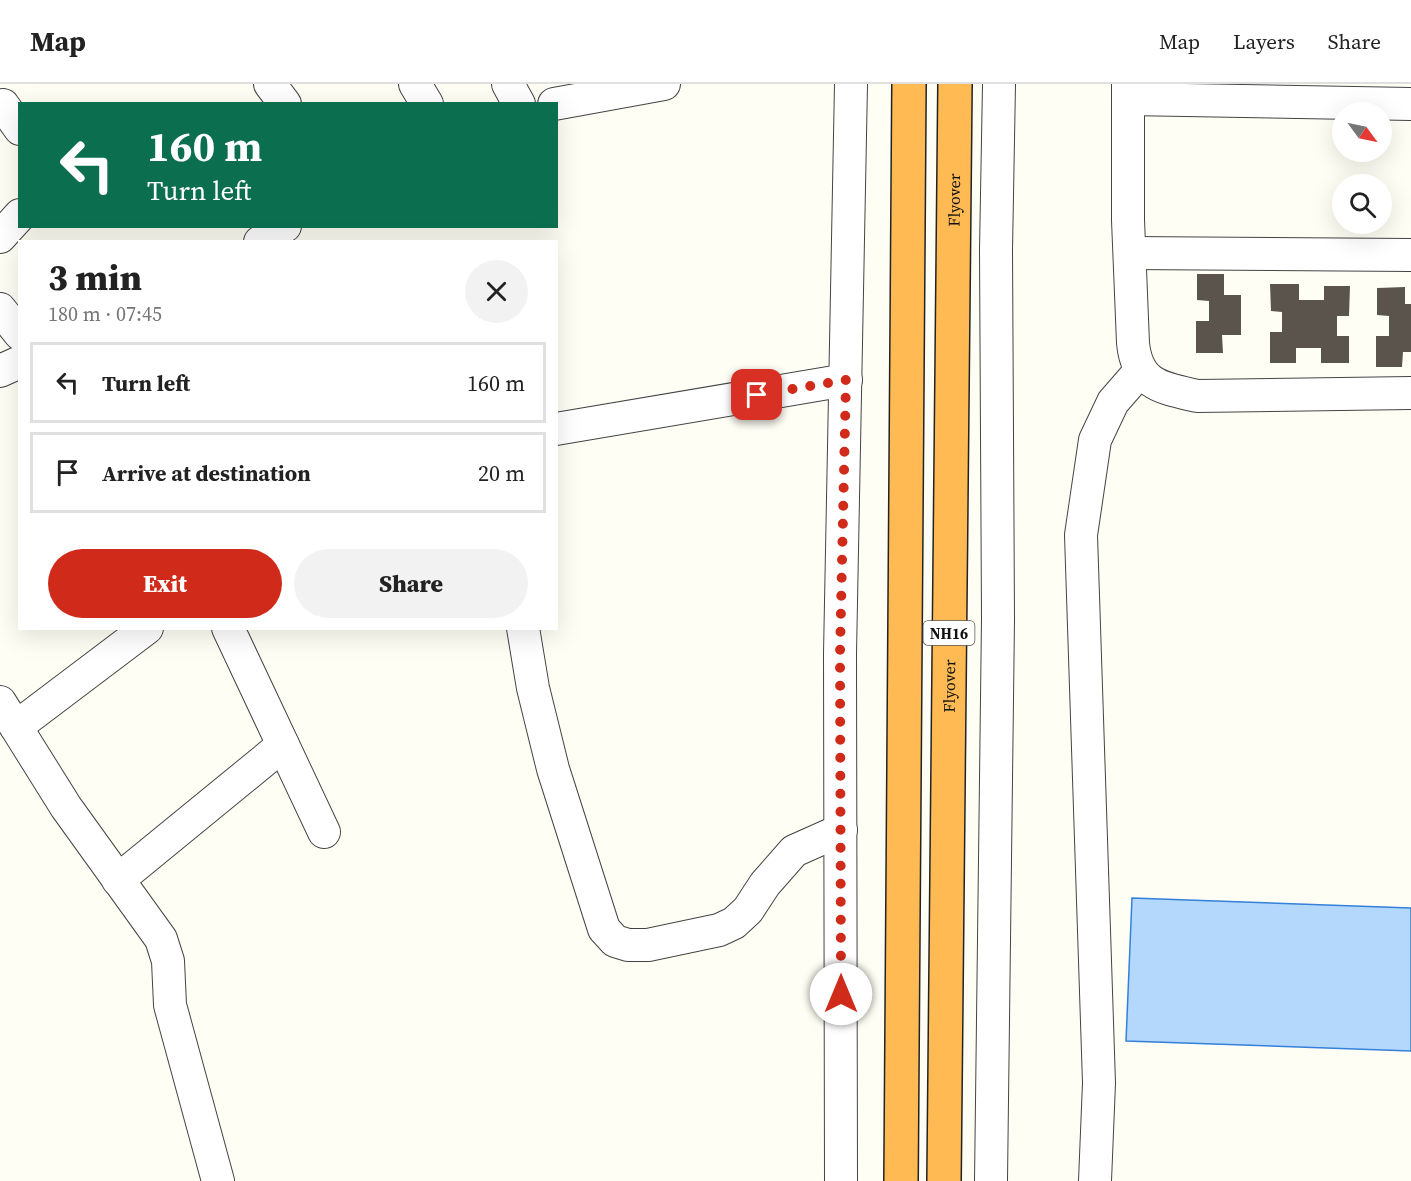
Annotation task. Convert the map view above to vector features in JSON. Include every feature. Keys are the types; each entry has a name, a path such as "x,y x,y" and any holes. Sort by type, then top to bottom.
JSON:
{"highway":[{"name":"NH16","path":"901,1181 909,84"},
{"name":"Flyover","path":"944,1181 954,84"}],"street":[{"path":"270,84 284,102"},
{"path":"415,84 426,102"},
{"path":"508,84 518,102"},
{"path":"558,103 664,84"},
{"path":"841,1181 840,654 851,84"},
{"path":"991,1181 998,630 996,250 999,84"},
{"path":"1411,104 1177,92 1128,92 1133,344 1135,360 1140,371 1162,388 1197,396 1411,393"},
{"path":"0,237 18,218"},
{"path":"263,240 282,228"},
{"path":"1130,253 1411,255"},
{"path":"0,309 18,332"},
{"path":"0,371 18,363"},
{"path":"1095,1181 1099,1083 1081,535 1095,440 1113,402 1140,371"},
{"path":"558,429 846,380"},
{"path":"144,630 8,715 66,807 161,939 168,961 170,1005 218,1181"},
{"path":"229,630 324,832"},
{"path":"523,630 533,688 553,769 604,929 615,941 628,945 648,945 719,930 734,923 748,910 765,884 794,851 841,830"},
{"path":"118,879 283,745"}],"water":[{"path":"1132,898 1411,908 1411,1051 1126,1041"}],"building":[{"path":"1197,274 1224,274 1224,295 1241,295 1241,335 1222,335 1223,353 1196,353 1196,321 1209,321 1209,301 1197,300"},
{"path":"1270,284 1299,284 1299,300 1324,300 1324,286 1350,286 1349,316 1337,316 1337,336 1349,336 1349,363 1321,363 1321,348 1296,348 1296,363 1270,363 1270,332 1282,332 1282,312 1271,311"},
{"path":"1405,287 1405,304 1411,304 1411,352 1403,352 1402,367 1376,367 1376,336 1389,336 1389,316 1377,315 1377,288"}],"route":[{"path":"757,395 846,380 840,654 841,994"}]}
